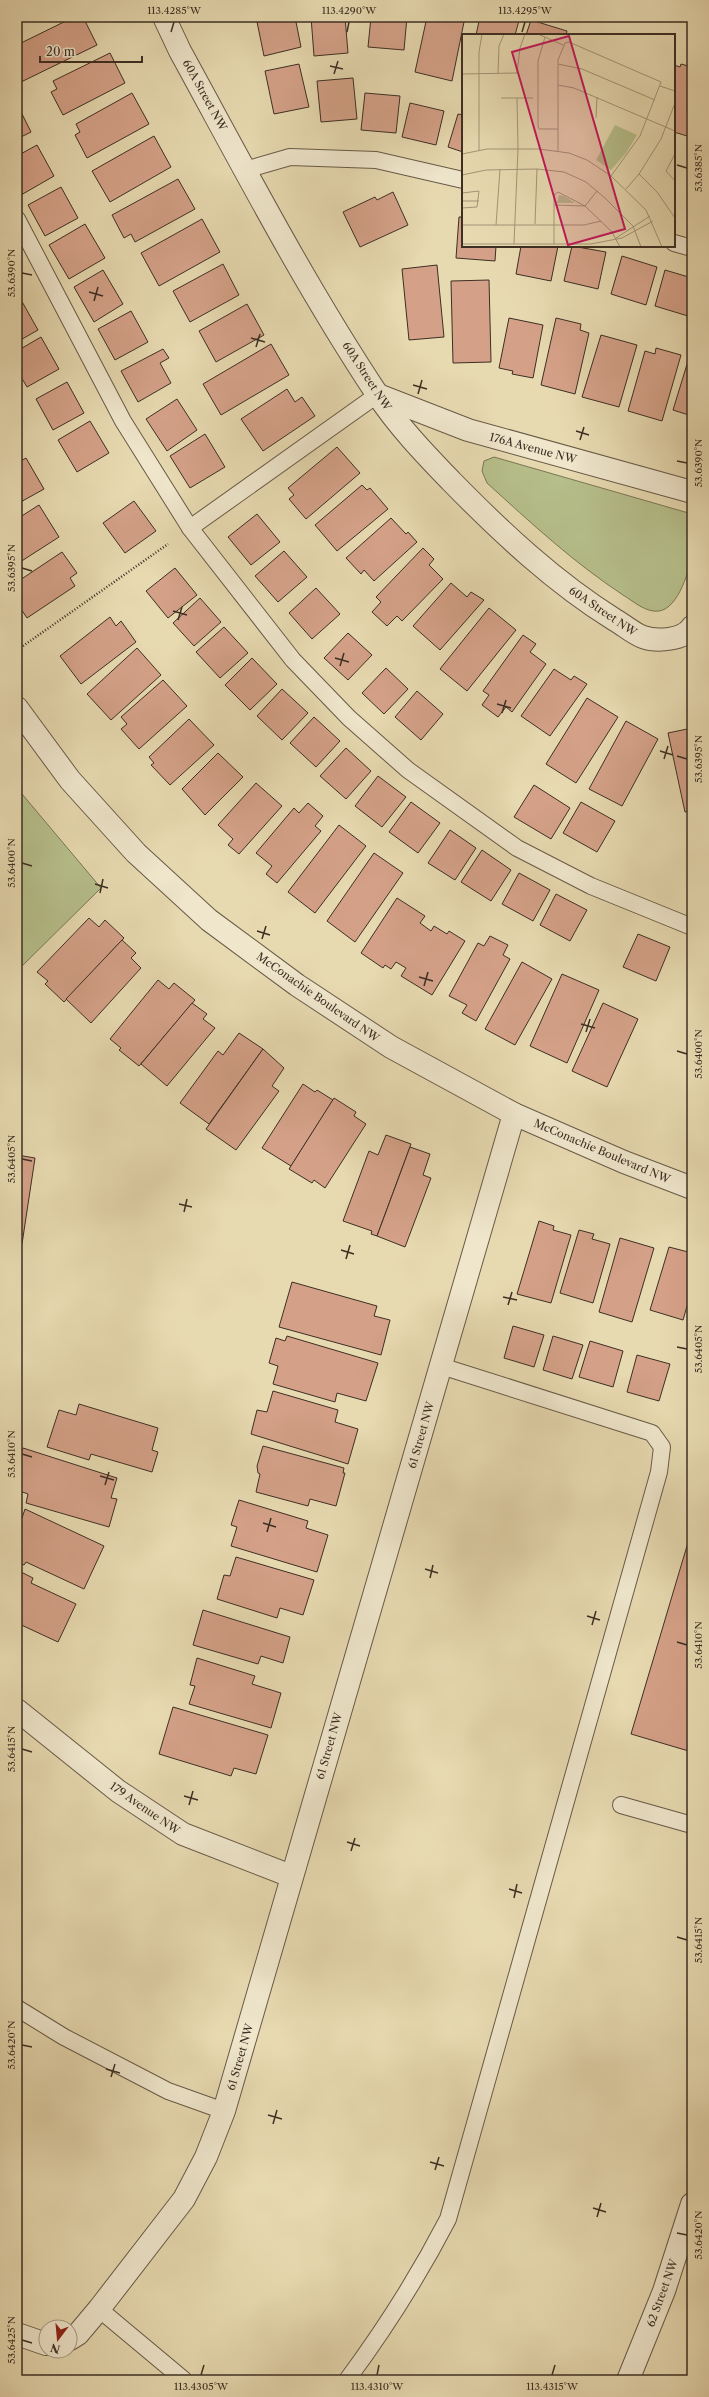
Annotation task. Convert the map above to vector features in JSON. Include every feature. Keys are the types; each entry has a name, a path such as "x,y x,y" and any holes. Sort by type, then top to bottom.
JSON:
{"street":[{"name":"60A Street NW","path":"164,17 180,51 245,170 317,296 377,395 424,454 473,504 537,563 590,604 643,638 672,639 690,630 692,627"},
{"name":"176A Avenue NW","path":"377,395 468,430 692,492"},
{"name":"McConachie Boulevard NW","path":"17,708 75,785 136,853 209,920 297,985 391,1047 514,1114 624,1162 692,1188"},
{"name":"61 Street NW","path":"78,2334 184,2199 206,2156 224,2111 291,1876 514,1114"},
{"name":"179 Avenue NW","path":"17,1710 118,1790 183,1834 291,1876"},
{"name":"62 Street NW","path":"628,2380 664,2291 692,2204"},
{"path":"17,2334 38,2341"}],"lane":[{"path":"245,170 290,156 376,160 462,180"},
{"path":"17,219 123,421 190,528 293,660 350,718 408,770 517,848 591,886 692,927"},
{"path":"675,243 692,248"},
{"path":"190,528 377,395"},
{"path":"347,2380 393,2316 420,2274 448,2219 657,1480 662,1447 652,1433 441,1366"},
{"path":"621,1805 692,1825"},
{"path":"17,2008 64,2037 168,2091 224,2111"},
{"path":"99,2309 184,2380"}],"green space":[{"path":"494,457 692,514 691,558 686,577 678,596 666,609 659,611 649,610 635,603 587,569 536,527 487,483 482,471 484,461"},
{"path":"17,788 101,888 17,971"}],"building":[{"path":"74,17 83,17 97,45 21,82 17,74 17,45"},
{"path":"256,17 295,17 301,47 264,56"},
{"path":"311,17 345,17 348,53 314,56"},
{"path":"371,17 407,17 404,50 368,47"},
{"path":"427,17 465,17 452,81 415,72"},
{"path":"480,17 520,17 515,34 476,34"},
{"path":"531,20 567,31 566,34 526,34"},
{"path":"110,53 125,83 63,115 51,92 57,89 53,81"},
{"path":"299,64 309,107 274,114 265,71"},
{"path":"681,64 692,67 692,119 687,136 675,132 675,65 680,67"},
{"path":"353,78 357,119 321,122 317,81"},
{"path":"132,93 149,124 87,158 75,135 80,132 76,124"},
{"path":"365,93 400,96 396,133 361,130"},
{"path":"410,103 444,111 436,145 402,137"},
{"path":"17,104 31,132 17,139"},
{"path":"458,114 462,115 462,152 448,147"},
{"path":"154,136 171,167 110,202 92,171"},
{"path":"37,145 54,176 21,195 17,188 17,156"},
{"path":"178,179 195,209 135,242 131,234 124,238 112,215"},
{"path":"61,187 78,218 45,236 28,205"},
{"path":"393,192 408,225 360,247 343,212 375,197 377,200"},
{"path":"459,217 462,217 462,247 496,247 495,261 456,258"},
{"path":"202,219 220,252 159,286 141,253"},
{"path":"85,224 105,258 69,279 49,245"},
{"path":"521,247 558,247 551,281 516,274"},
{"path":"572,247 606,252 598,289 564,281"},
{"path":"622,256 657,267 646,305 611,294"},
{"path":"223,264 239,295 190,322 173,291"},
{"path":"437,265 444,337 409,340 402,269"},
{"path":"103,270 123,304 94,322 74,287"},
{"path":"665,270 692,278 692,303 688,316 655,306"},
{"path":"489,280 491,362 453,363 451,281"},
{"path":"20,298 38,330 17,342 17,300"},
{"path":"247,304 264,335 216,362 199,331"},
{"path":"131,311 148,342 115,360 98,329"},
{"path":"509,318 543,325 533,378 512,374 513,371 499,368"},
{"path":"556,318 581,324 580,330 589,333 575,394 541,385"},
{"path":"601,335 637,345 619,407 582,397"},
{"path":"41,337 59,369 27,387 17,370 17,351"},
{"path":"271,344 289,375 221,415 203,384"},
{"path":"656,348 681,355 662,421 628,411 645,351 655,354"},
{"path":"692,348 692,416 673,410"},
{"path":"163,349 169,358 160,363 171,383 138,402 121,371"},
{"path":"67,382 84,413 53,430 36,399"},
{"path":"287,389 295,402 302,397 315,416 263,451 241,419"},
{"path":"177,399 197,430 167,451 146,419"},
{"path":"90,421 109,453 77,472 58,440"},
{"path":"205,434 225,467 190,488 170,456"},
{"path":"337,447 360,473 306,519 289,499 294,495 288,488"},
{"path":"26,458 44,489 17,504 17,463"},
{"path":"362,485 367,490 370,488 388,509 337,551 315,525"},
{"path":"134,501 156,531 125,553 103,523"},
{"path":"39,505 59,537 17,564 17,519"},
{"path":"257,514 280,542 251,565 228,537"},
{"path":"391,518 406,534 408,532 417,542 374,581 364,570 361,574 346,558"},
{"path":"423,548 434,559 429,565 443,579 402,621 397,616 387,626 372,612 381,602 376,597"},
{"path":"284,551 307,577 278,602 255,576"},
{"path":"62,552 77,573 70,578 75,586 27,618 17,603 17,582"},
{"path":"175,568 197,595 168,618 146,591"},
{"path":"451,583 467,597 471,592 484,600 440,650 413,626"},
{"path":"316,588 340,614 312,639 289,613"},
{"path":"200,598 221,622 194,646 173,623"},
{"path":"489,608 516,630 467,691 440,669"},
{"path":"110,617 116,626 121,621 136,642 81,684 60,656"},
{"path":"224,627 248,653 220,678 196,652"},
{"path":"348,633 372,655 348,680 324,658"},
{"path":"523,635 536,644 530,652 546,664 512,712 506,707 498,717 482,705 489,695 483,691"},
{"path":"137,648 161,675 111,720 87,694"},
{"path":"252,658 277,684 250,710 225,685"},
{"path":"386,668 408,689 384,714 362,693"},
{"path":"554,669 571,680 574,676 587,684 550,736 521,716"},
{"path":"163,680 187,706 139,749 121,729 127,724 121,717"},
{"path":"282,689 308,713 282,740 257,716"},
{"path":"417,691 443,714 421,740 395,717"},
{"path":"587,698 618,717 576,783 546,764"},
{"path":"314,717 340,741 316,767 290,743"},
{"path":"189,719 214,745 170,785 151,765 154,763 149,757"},
{"path":"626,721 658,739 622,806 589,789"},
{"path":"692,728 692,811 685,812 668,733"},
{"path":"346,748 371,771 346,799 320,776"},
{"path":"218,753 243,777 205,815 182,789"},
{"path":"378,776 406,797 382,827 355,806"},
{"path":"256,783 282,806 239,854 228,845 233,839 218,825"},
{"path":"534,785 570,808 551,839 514,817"},
{"path":"411,802 440,823 418,853 389,832"},
{"path":"581,802 615,821 597,852 563,833"},
{"path":"308,803 323,816 315,826 321,831 277,883 266,874 272,866 256,853 294,808 299,813"},
{"path":"339,825 366,846 315,913 288,892"},
{"path":"450,830 476,848 455,880 428,863"},
{"path":"482,850 511,870 491,901 461,882"},
{"path":"374,853 403,873 355,942 327,921"},
{"path":"519,873 550,890 533,921 502,904"},
{"path":"556,894 587,910 570,941 540,925"},
{"path":"397,898 425,916 420,923 431,931 434,926 447,934 449,931 465,941 432,995 401,976 406,968 396,962 391,969 385,965 383,968 361,953"},
{"path":"89,918 99,927 105,920 124,938 64,1002 45,984 48,981 37,972"},
{"path":"638,934 670,947 656,981 623,967"},
{"path":"490,936 508,945 503,955 510,959 476,1021 462,1013 467,1005 449,996 478,943 484,946"},
{"path":"122,940 136,953 131,958 141,968 91,1023 66,999"},
{"path":"522,962 552,979 515,1045 485,1029"},
{"path":"562,974 599,990 567,1063 530,1046"},
{"path":"158,980 169,989 174,983 195,1000 139,1066 119,1050 121,1048 110,1039"},
{"path":"192,1003 207,1014 203,1019 215,1028 167,1086 141,1064"},
{"path":"603,1003 638,1019 607,1087 572,1071"},
{"path":"239,1033 263,1049 209,1124 180,1103 218,1051 223,1055"},
{"path":"263,1049 284,1068 272,1086 279,1091 236,1150 206,1129"},
{"path":"303,1084 315,1092 317,1090 333,1100 291,1166 262,1148"},
{"path":"334,1098 356,1112 354,1116 366,1124 325,1188 314,1180 312,1183 289,1169"},
{"path":"386,1135 411,1144 377,1236 371,1234 372,1231 343,1221 369,1151 378,1155"},
{"path":"410,1147 430,1154 423,1175 431,1178 405,1247 377,1236"},
{"path":"17,1155 35,1158 22,1244 17,1243"},
{"path":"539,1221 554,1226 553,1230 571,1235 551,1303 517,1294"},
{"path":"579,1230 594,1234 592,1239 610,1244 593,1303 560,1293"},
{"path":"620,1238 654,1248 632,1322 599,1312"},
{"path":"669,1247 692,1253 692,1289 683,1320 650,1310"},
{"path":"292,1282 377,1306 374,1316 390,1320 381,1355 279,1327"},
{"path":"513,1326 544,1335 534,1367 504,1358"},
{"path":"287,1336 378,1363 366,1401 337,1393 335,1402 273,1384 278,1366 269,1363 276,1338 285,1341"},
{"path":"553,1336 583,1345 572,1379 543,1370"},
{"path":"590,1341 623,1351 613,1387 579,1377"},
{"path":"637,1355 670,1364 659,1401 627,1392"},
{"path":"273,1391 338,1410 335,1422 358,1429 348,1464 251,1434 257,1410 267,1412"},
{"path":"79,1404 158,1428 152,1450 158,1452 152,1472 91,1454 89,1460 47,1447 59,1410 76,1415"},
{"path":"263,1446 344,1468 343,1473 345,1473 336,1506 310,1499 308,1506 256,1492 260,1474 258,1473 257,1466"},
{"path":"23,1448 117,1478 111,1498 117,1499 109,1527 26,1503 28,1494 17,1490 17,1467"},
{"path":"239,1500 308,1521 306,1528 328,1535 317,1572 231,1546 237,1527 231,1525"},
{"path":"25,1509 104,1546 84,1589 26,1562 24,1565 17,1562 17,1516 22,1518"},
{"path":"692,1529 692,1752 631,1734"},
{"path":"236,1557 314,1580 303,1615 280,1608 277,1618 217,1599 224,1575 230,1576"},
{"path":"17,1570 33,1578 31,1583 76,1604 58,1642 17,1623"},
{"path":"203,1610 290,1637 283,1663 261,1656 258,1664 193,1645"},
{"path":"197,1658 255,1676 252,1684 281,1693 271,1728 189,1704 195,1686 190,1685"},
{"path":"173,1707 268,1735 256,1774 234,1768 231,1776 159,1754"}]}
